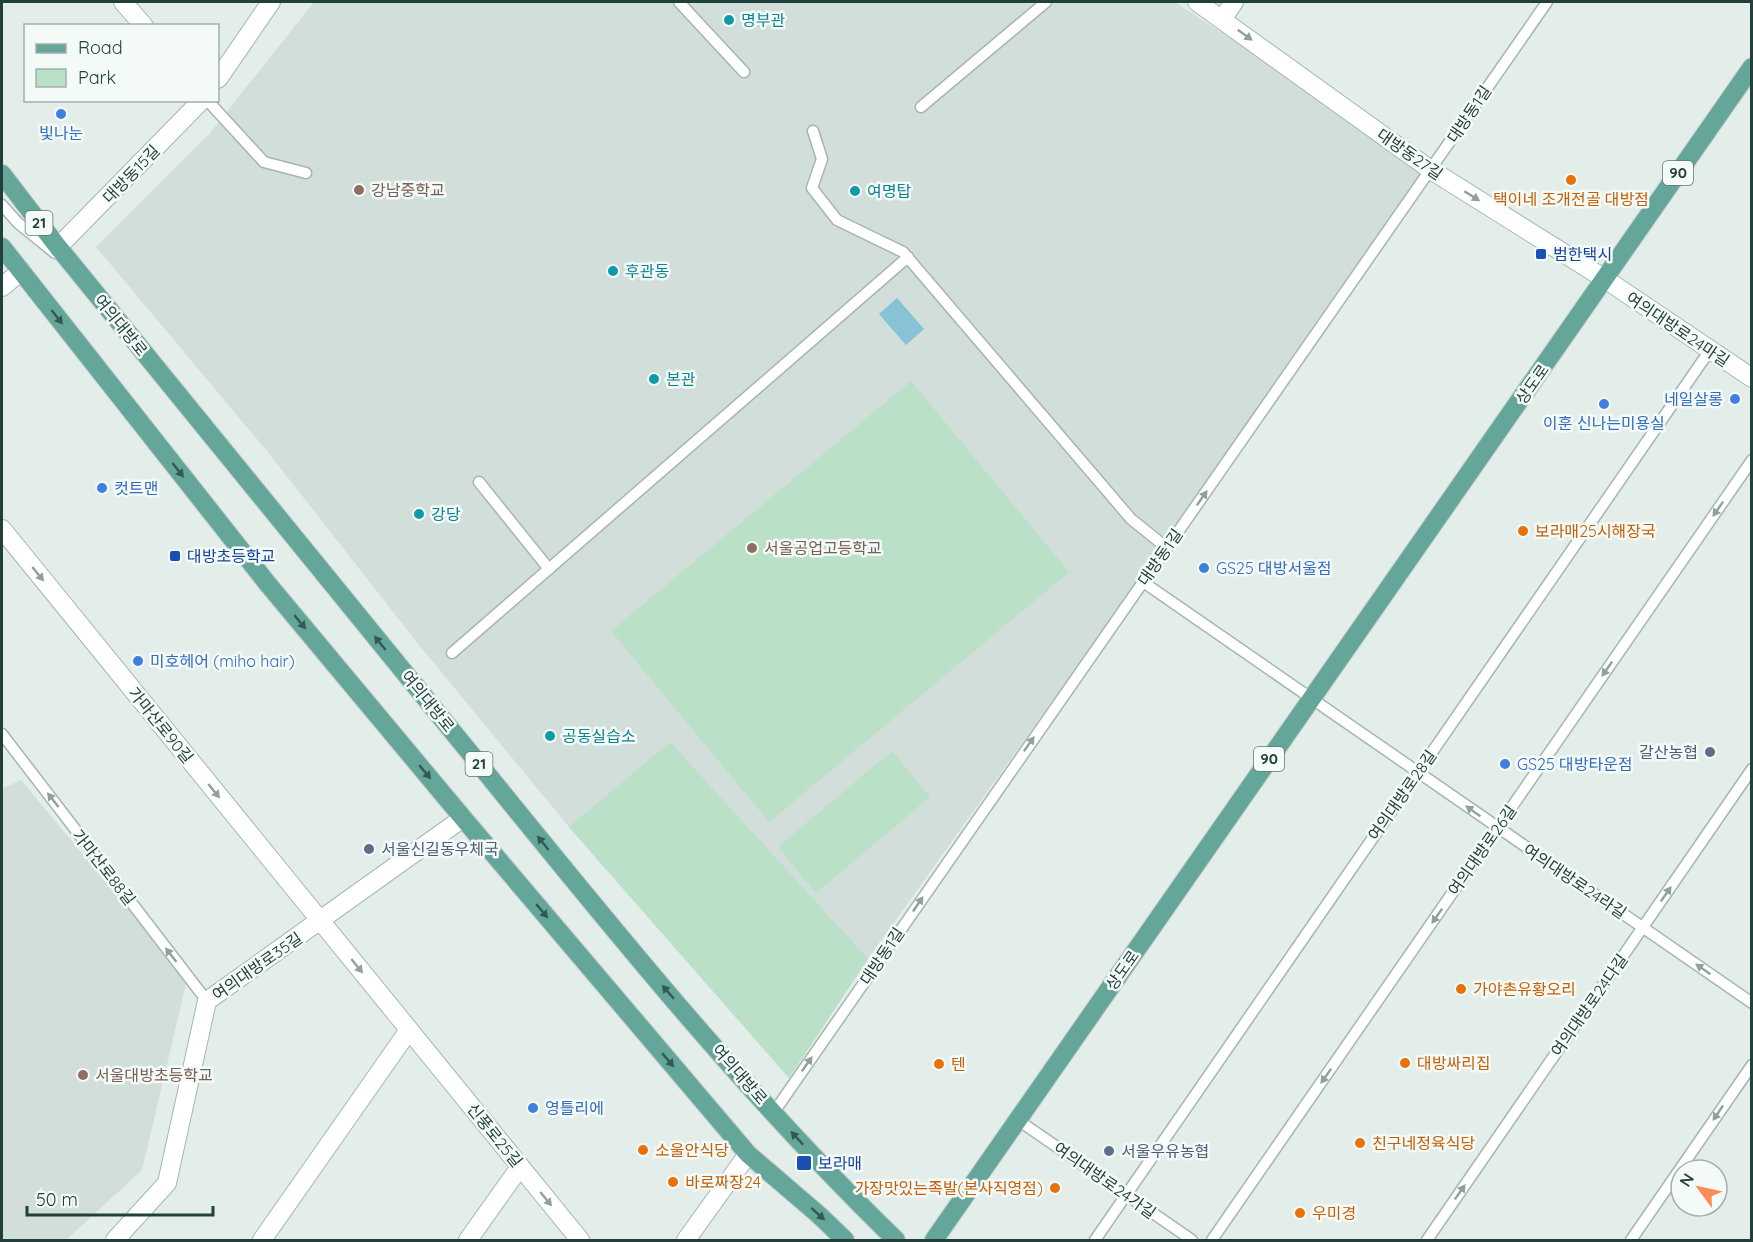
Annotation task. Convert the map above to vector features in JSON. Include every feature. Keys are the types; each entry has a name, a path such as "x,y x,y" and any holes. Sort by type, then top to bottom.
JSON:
{"main road":[{"name":"상도로","path":"934,1240 1752,68"},
{"name":"여의대방로","path":"2,174 78,272 620,937 774,1112 854,1199 896,1240"},
{"path":"2,248 267,583 748,1154 845,1240"}],"street":[{"path":"123,2 142,24"},
{"path":"219,78 271,2"},
{"name":"대방동27길","path":"1197,2 1223,18 1431,170 1605,279"},
{"path":"1223,18 1234,2"},
{"name":"대방동15길","path":"58,247 200,102"},
{"path":"2,287 21,271"},
{"name":"여의대방로24마길","path":"1605,279 1752,378"},
{"name":"가마산로90길","path":"2,529 320,921"},
{"name":"여의대방로35길","path":"115,1240 167,1184 207,1001 463,818"},
{"name":"신풍로25길","path":"320,921 580,1240"},
{"path":"262,1240 409,1030"},
{"path":"686,1240 748,1154"},
{"path":"468,1240 520,1167"}],"lane":[{"path":"679,2 744,72"},
{"path":"921,107 1046,2"},
{"name":"대방동1길","path":"774,1112 1547,2"},
{"path":"209,102 264,162 306,173"},
{"path":"813,131 822,159 813,188 837,220 908,256 1131,519 1167,548"},
{"path":"2,205 18,223 78,272"},
{"path":"452,653 908,256"},
{"name":"여의대방로28길","path":"1095,1240 1710,350"},
{"name":"여의대방로26길","path":"1212,1240 1752,460"},
{"path":"479,482 549,569"},
{"path":"1143,582 1311,699"},
{"name":"여의대방로24라길","path":"1311,699 1752,1003"},
{"name":"가마산로88길","path":"2,734 207,1001"},
{"name":"여의대방로24다길","path":"1426,1240 1752,769"},
{"path":"1631,1240 1752,1065"},
{"name":"여의대방로24가길","path":"1018,1120 1192,1240"}],"shaded area":[{"name":"서울공업고등학교","path":"314,2 1175,2 1431,170 868,959 789,1078 569,827 419,645 267,451 96,247 210,133"},
{"name":"서울대방초등학교","path":"21,780 187,980 142,1170 66,1240 2,1240 2,789"}],"green space":[{"path":"911,381 1069,572 769,822 611,631"},
{"path":"670,742 868,959 789,1078 569,827"},
{"path":"892,751 930,797 816,893 778,847"}],"water":[{"path":"897,298 924,329 906,345 879,314"}],"place":[{"name":"명부관","path":"729,20"},
{"name":"빛나눈","path":"61,114"},
{"name":"택이네 조개전골 대방점","path":"1571,180"},
{"name":"강남중학교","path":"359,190"},
{"name":"여명탑","path":"855,191"},
{"name":"범한택시","path":"1541,254"},
{"name":"후관동","path":"613,271"},
{"name":"본관","path":"654,379"},
{"name":"네일살롱","path":"1735,399"},
{"name":"이훈 신나는미용실","path":"1604,404"},
{"name":"컷트맨","path":"102,488"},
{"name":"강당","path":"419,514"},
{"name":"보라매25시해장국","path":"1523,531"},
{"name":"서울공업고등학교","path":"752,548"},
{"name":"대방초등학교","path":"175,556"},
{"name":"GS25 대방서울점","path":"1204,568"},
{"name":"미호헤어 (miho hair)","path":"138,661"},
{"name":"공동실습소","path":"550,736"},
{"name":"갈산농협","path":"1710,752"},
{"name":"GS25 대방타운점","path":"1505,764"},
{"name":"서울신길동우체국","path":"369,849"},
{"name":"가야촌유황오리","path":"1461,989"},
{"name":"대방싸리집","path":"1405,1063"},
{"name":"텐","path":"939,1064"},
{"name":"서울대방초등학교","path":"83,1075"},
{"name":"영틀리에","path":"533,1108"},
{"name":"친구네정육식당","path":"1360,1143"},
{"name":"소울안식당","path":"643,1150"},
{"name":"서울우유농협","path":"1109,1151"},
{"name":"보라매","path":"804,1163"},
{"name":"바로짜장24","path":"673,1182"},
{"name":"가장맛있는족발(본사직영점)","path":"1055,1188"},
{"name":"우미경","path":"1300,1213"}]}
